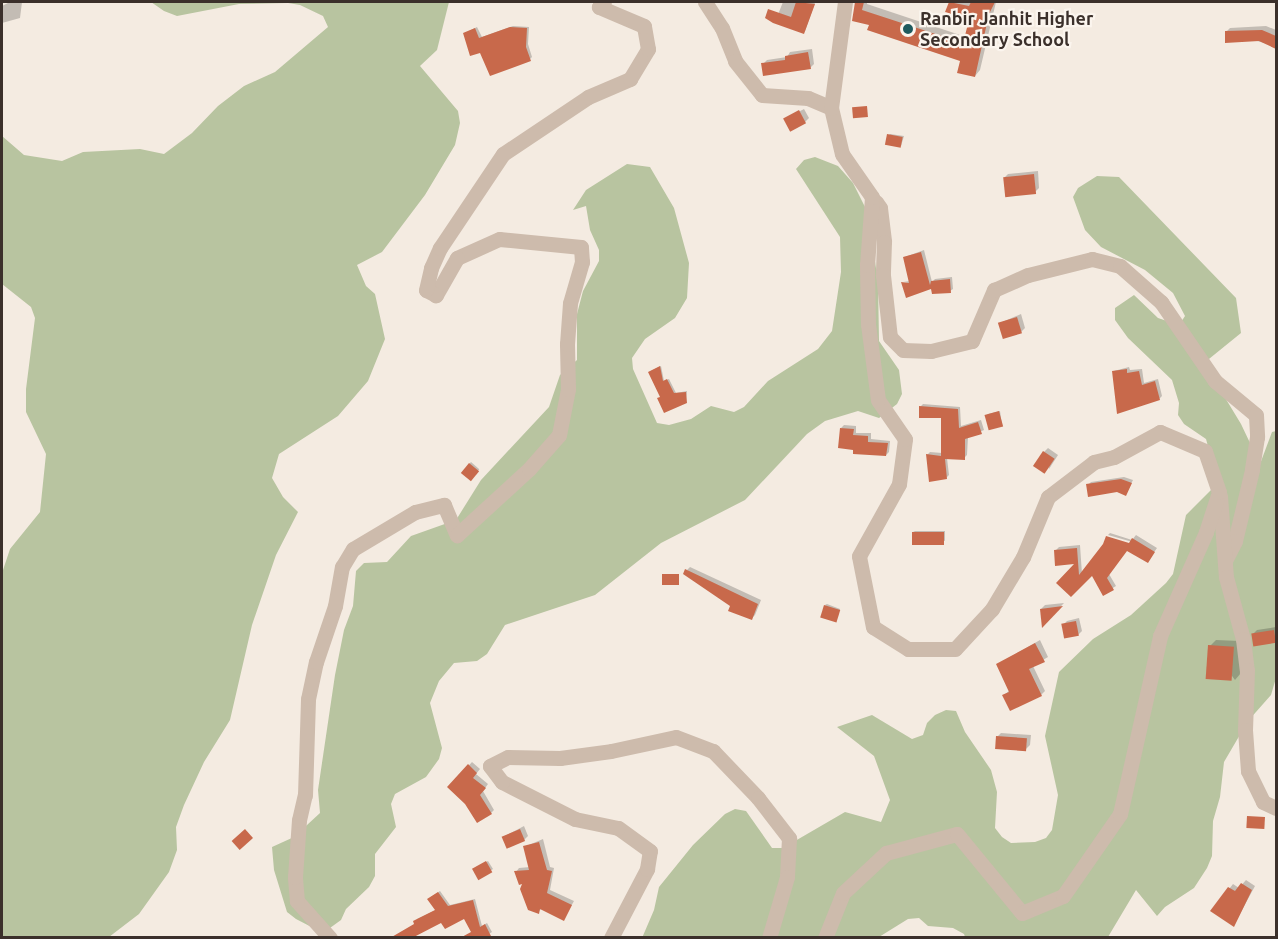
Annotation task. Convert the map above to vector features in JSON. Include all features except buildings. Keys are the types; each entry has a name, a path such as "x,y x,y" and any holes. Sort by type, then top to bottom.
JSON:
{"street":[{"path":"330,938 297,901 295,877 299,820 305,795 308,699 315,662 335,606 342,567 353,549 415,512 444,505 456,535 529,469 559,435 568,389 567,344 570,303 582,262 581,247 499,239 457,258 436,295 426,290 431,268 440,248 503,154 588,97 630,78 642,59 648,49 644,26 599,7 604,2"},
{"path":"705,2 722,28 735,61 762,95 808,98 831,108"},
{"path":"845,2 831,108 842,154 880,208 884,286 890,337 903,350 931,351 972,341 994,290 1028,275 1092,259 1120,266 1161,302 1215,381 1256,415 1257,437 1252,470 1235,541 1225,561"},
{"path":"873,197 867,265 868,324 878,400 905,439 899,484 859,556 873,627 908,649 955,649 992,609 1023,557 1048,497 1094,462 1114,457 1160,432 1205,451 1219,492 1226,577 1243,639 1247,670 1245,730 1248,771 1263,802 1276,808"},
{"path":"825,938 843,893 886,853 957,834 1022,913 1063,896 1120,813 1160,636 1206,532 1219,492"},
{"path":"610,938 647,869 650,851 618,828 575,819 502,783 490,766 508,757 560,758 611,751 676,737 713,751 758,798 789,838 788,877 769,938"}],"green space":[{"path":"151,2 449,2 437,50 420,66 458,111 460,123 455,145 425,195 382,252 357,265 366,286 375,294 385,339 368,381 338,416 279,454 272,478 283,497 298,512 276,555 252,625 230,720 204,762 176,827 177,850 169,872 139,914 109,937 2,937 2,573 10,549 40,512 46,454 26,412 26,389 35,318 31,307 2,284 2,136 24,155 62,161 83,152 140,149 164,154 192,133 218,106 244,86 275,72 328,27 323,16 300,5 288,3 239,4 177,16"},
{"path":"815,157 838,166 853,183 868,213 878,282 879,341 899,370 902,394 897,404 879,418 858,411 825,421 807,434 745,500 661,543 595,595 505,625 487,654 477,661 454,663 439,681 430,703 442,748 439,759 426,777 395,794 391,804 396,827 375,854 375,876 369,887 346,909 341,920 323,933 296,919 287,912 274,870 272,847 294,837 320,813 318,790 335,675 344,630 353,606 356,571 364,563 387,562 411,536 456,520 481,480 549,407 560,375 577,360 577,314 583,291 599,261 599,250 590,230 586,206 573,210 586,190 627,164 650,167 674,208 689,263 687,298 675,318 645,339 632,358 633,369 657,423 669,425 691,419 711,406 734,412 744,407 768,381 818,349 832,331 841,272 840,237 796,169 804,160"},
{"path":"1097,176 1119,177 1236,298 1241,333 1204,363 1241,424 1260,464 1272,432 1276,431 1276,678 1271,695 1248,721 1224,762 1220,797 1213,821 1212,856 1207,868 1194,888 1165,907 1157,916 1136,890 1108,937 965,937 953,928 928,926 919,918 908,919 879,937 642,938 654,910 659,887 693,845 725,814 735,809 746,811 772,848 783,848 845,812 881,822 890,800 874,756 837,727 872,715 912,739 923,735 927,723 935,715 946,710 956,711 965,732 991,770 997,792 995,828 1002,837 1011,843 1035,842 1046,838 1052,830 1058,795 1045,736 1059,672 1093,639 1131,615 1166,583 1173,574 1186,515 1218,483 1206,439 1184,424 1178,415 1179,403 1172,380 1128,338 1115,320 1115,308 1134,295 1158,318 1179,325 1185,316 1173,293 1145,270 1101,247 1085,230 1073,197 1078,188"}],"place":[{"name":"Ranbir Janhit Higher Secondary School","path":"908,29"}]}
